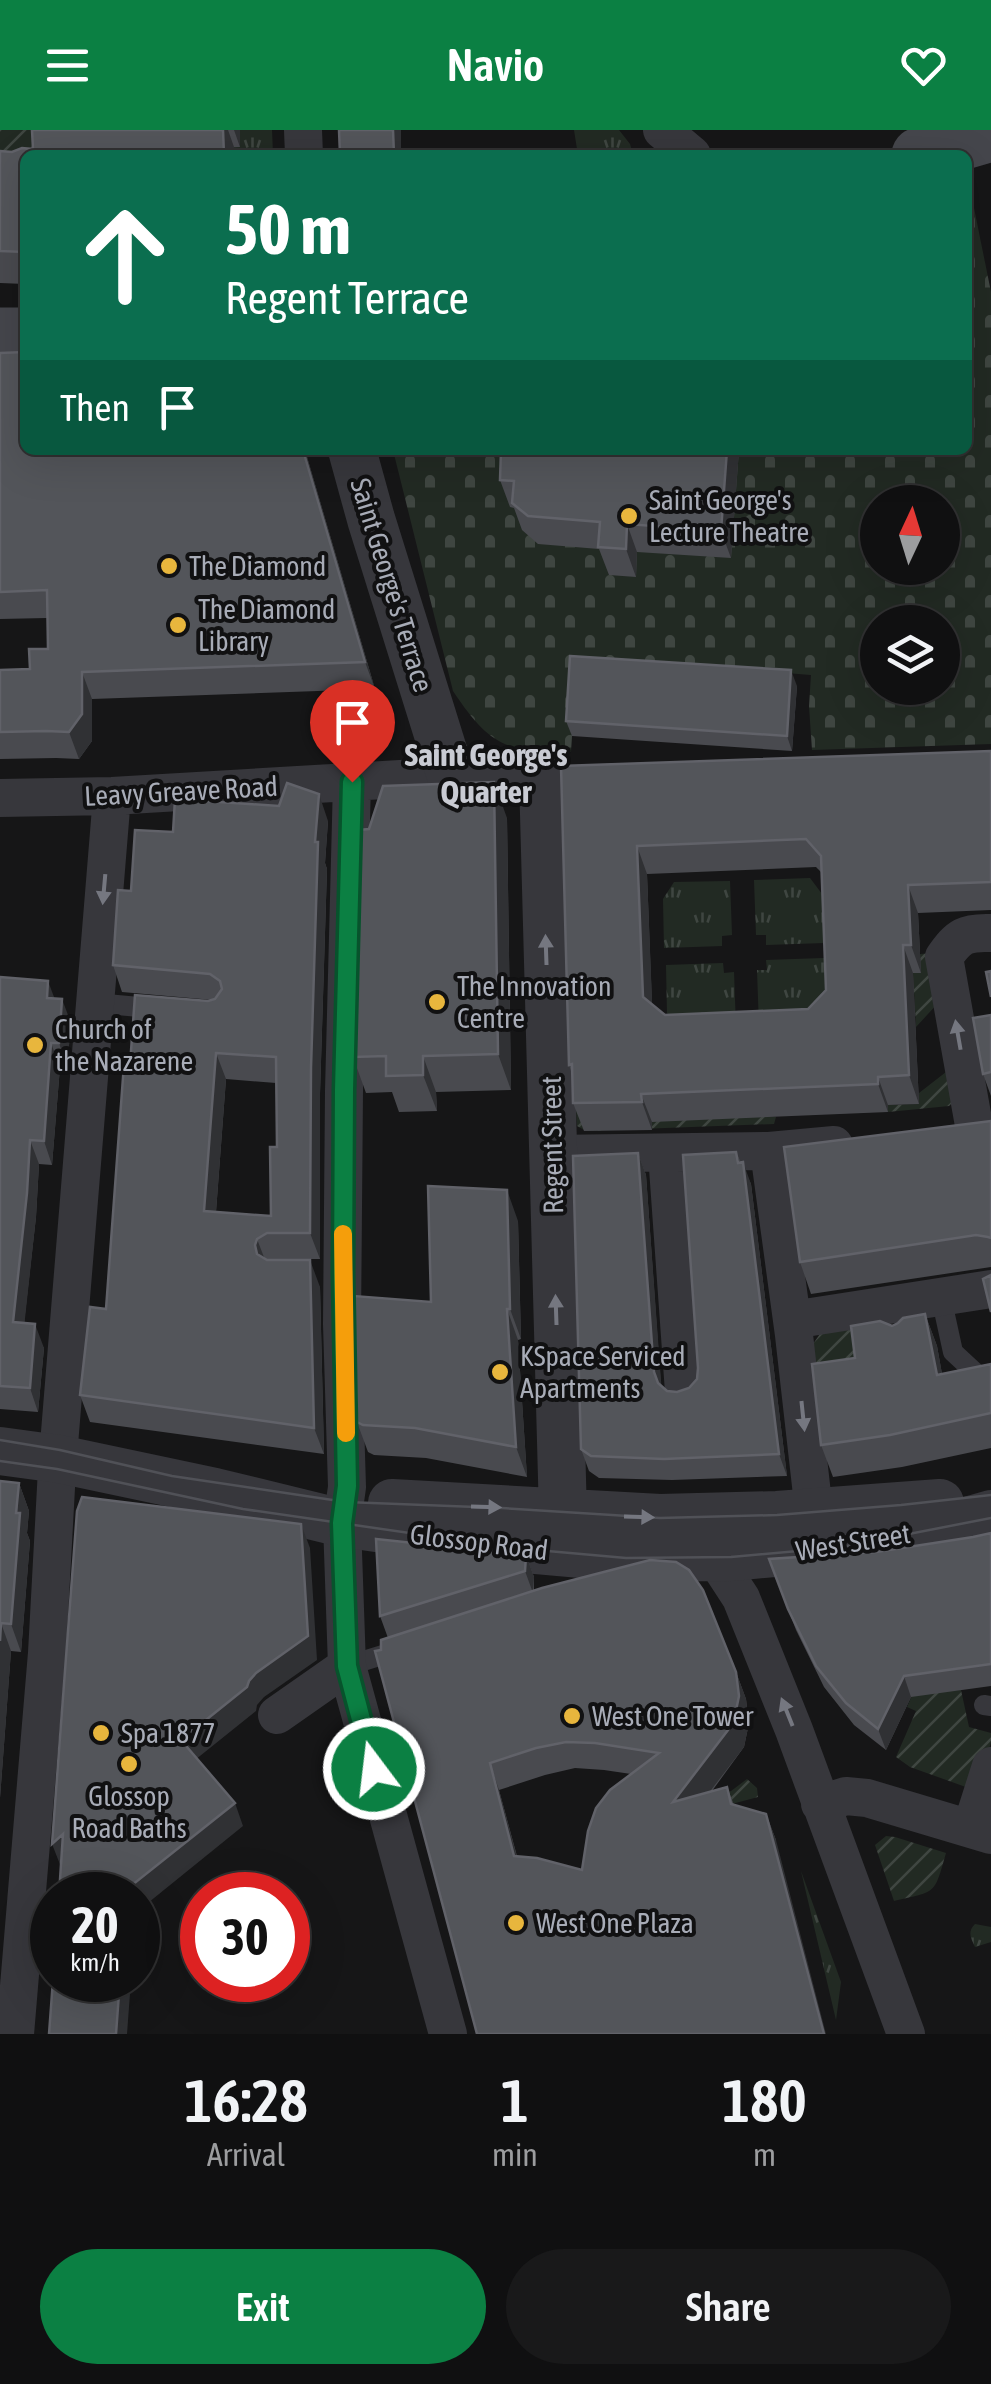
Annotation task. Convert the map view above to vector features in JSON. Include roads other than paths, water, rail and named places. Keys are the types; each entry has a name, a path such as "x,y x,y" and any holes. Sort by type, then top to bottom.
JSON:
{"main road":[{"path":"958,150 989,146"}],"street":[{"path":"660,130 686,150"},
{"name":"Saint George's Terrace","path":"353,455 450,776"},
{"name":"Leavy Greave Road","path":"0,798 112,796 450,776 542,777"},
{"name":"Regent Street","path":"542,777 563,1545"},
{"path":"352,782 344,1090 333,1273 347,1666 448,2034"},
{"path":"14,2034 11,1936 46,1653 112,796"},
{"path":"936,1134 983,1130 944,957 958,938 974,932 991,933"},
{"path":"552,1154 769,1151 877,1140"},
{"path":"769,1151 779,1272 792,1320 814,1512"},
{"path":"667,1154 684,1392"},
{"path":"792,1320 897,1314 941,1297 991,1290"},
{"name":"Glossop Road","path":"0,1451 59,1459 249,1499 344,1513 502,1508 563,1545 660,1518 714,1536"},
{"name":"West Street","path":"714,1536 814,1512 991,1500"},
{"name":"West Street","path":"714,1536 782,1554 842,1547 991,1514"},
{"path":"714,1536 794,1730 906,2034"},
{"path":"277,1715 347,1666"},
{"path":"820,1804 846,1796 867,1798 981,1832 991,1766"}],"lane":[{"path":"96,992 180,1010"},
{"path":"941,1297 953,1352 981,1378"},
{"path":"347,1666 415,1645"}],"tram line":[{"path":"0,1440 172,1476 346,1502 660,1518 777,1515 991,1495"},
{"path":"0,1461 57,1469 243,1509 514,1548 626,1558 731,1557 842,1547 991,1518"}],"place":[{"name":"Saint George's Lecture Theatre","path":"629,516"},
{"name":"The Diamond","path":"169,566"},
{"name":"The Diamond Library","path":"178,625"},
{"name":"The Innovation Centre","path":"437,1002"},
{"name":"Church of the Nazarene","path":"35,1045"},
{"name":"KSpace Serviced Apartments","path":"500,1372"},
{"name":"West One Tower","path":"572,1716"},
{"name":"Spa 1877","path":"101,1733"},
{"name":"Glossop Road Baths","path":"129,1764"},
{"name":"West One Plaza","path":"516,1923"}],"district":[{"name":"Saint George's Quarter","path":"486,774"}]}
